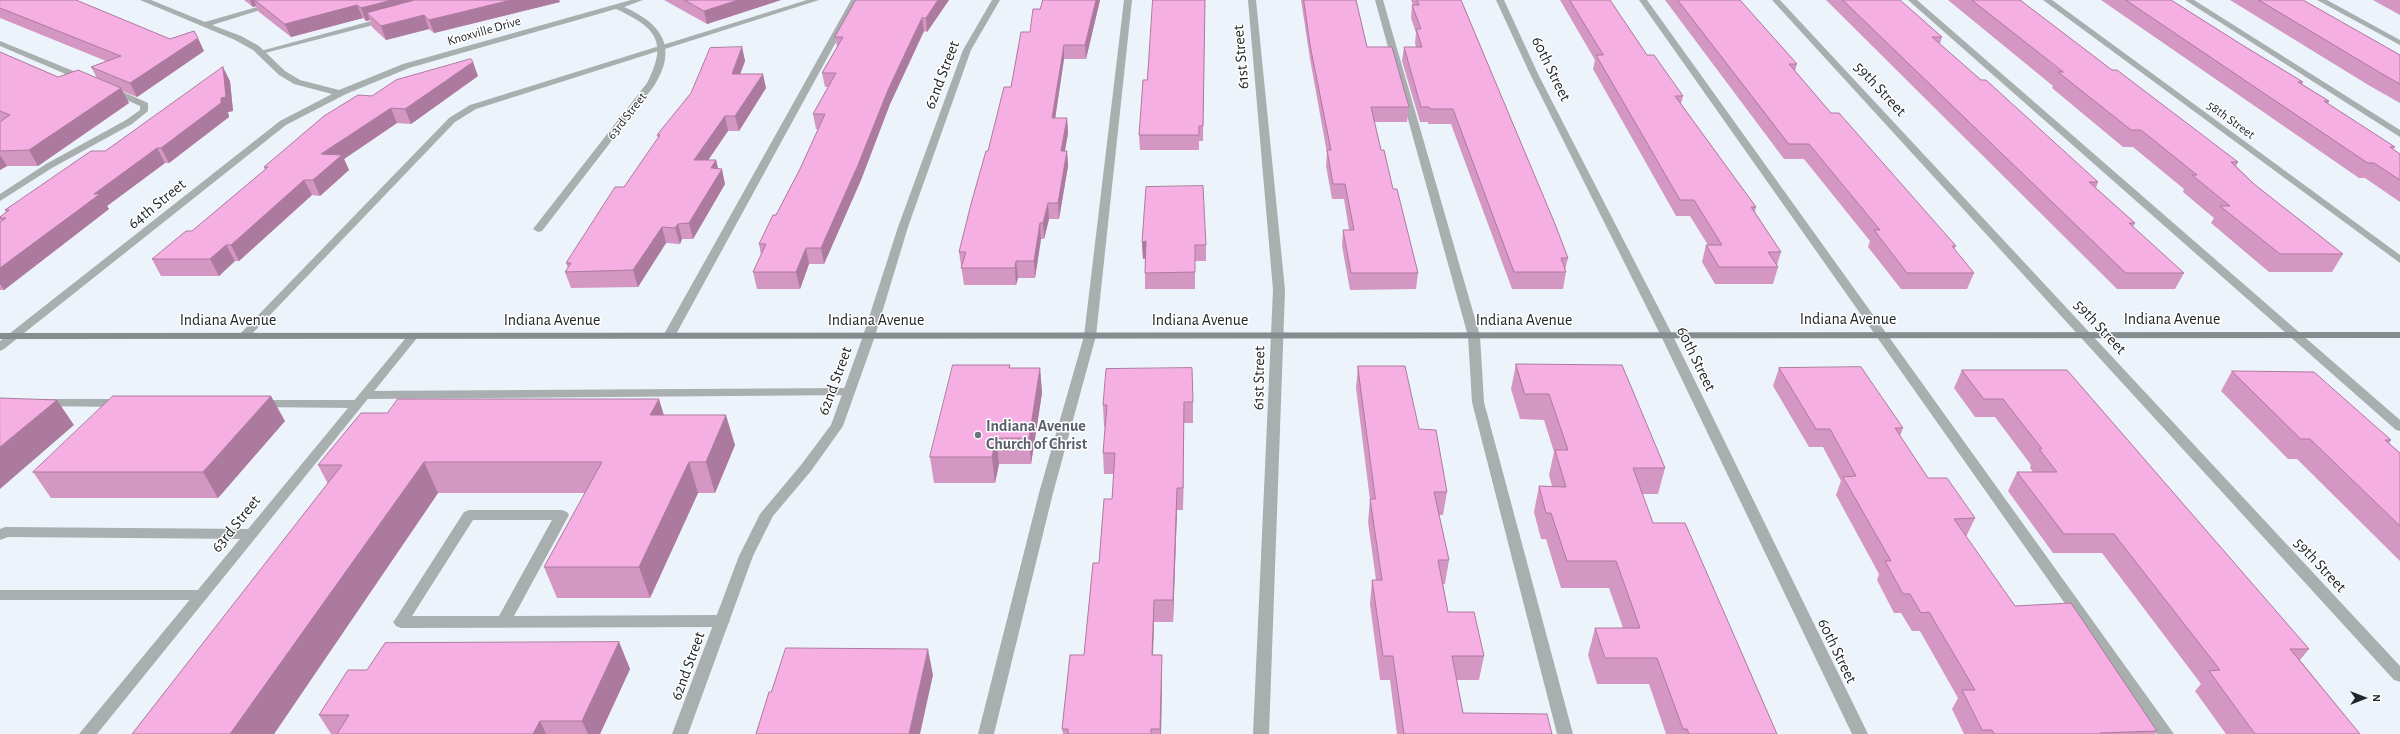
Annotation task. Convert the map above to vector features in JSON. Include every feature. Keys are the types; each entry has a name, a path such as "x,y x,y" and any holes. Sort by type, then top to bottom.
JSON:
{"main road":[{"name":"Indiana Avenue","path":"0,336 2400,335"}],"street":[{"path":"144,0 238,38 261,52 282,73 297,82 339,93"},
{"path":"205,24 289,0"},
{"name":"Knoxville Drive","path":"339,93 406,66 639,0"},
{"path":"244,336 452,120 472,107 815,0"},
{"path":"669,336 855,0"},
{"name":"62nd Street","path":"680,734 746,556 767,514 806,468 837,426 869,336 904,227 967,50 996,0"},
{"path":"986,734 1046,493 1090,336 1128,0"},
{"name":"61st Street","path":"1252,0 1279,290 1261,734"},
{"path":"1379,0 1474,336 1478,402 1565,734"},
{"name":"60th Street","path":"1500,0 1535,76 1667,336 1860,734"},
{"path":"1643,0 1880,335 2166,734"},
{"name":"59th Street","path":"1776,0 2400,676"},
{"path":"1912,0 2400,427"},
{"name":"58th Street","path":"2047,0 2400,260"},
{"path":"2189,0 2400,134"},
{"path":"2321,0 2400,43"},
{"name":"63rd Street","path":"538,229 652,84 661,68 661,47 658,36 647,22 616,6"},
{"path":"261,52 392,18"},
{"path":"0,43 146,105 144,111 129,122 48,166 0,198"},
{"name":"64th Street","path":"0,347 283,123 339,93"},
{"name":"63rd Street","path":"87,734 413,336"},
{"path":"246,404 361,400 849,392"},
{"path":"32,403 135,403"},
{"path":"503,622 562,515 469,515 401,622 503,622 722,621"},
{"path":"0,535 5,532 251,534"},
{"path":"0,595 201,595"}],"building":[{"path":"0,0 76,0 170,39 194,31 198,38 130,83 91,67 121,56 0,8"},
{"path":"255,0 392,0 361,8 357,5 285,24"},
{"path":"415,0 511,0 429,20 424,15 381,26 367,13"},
{"path":"685,0 738,0 704,11"},
{"path":"856,0 938,0 926,18 922,18 910,43 888,90 858,165 821,248 806,248 796,272 753,272 766,244 759,244 773,215 776,215 800,169 825,114 813,114 836,73 822,73 843,37 835,37"},
{"path":"1043,0 1096,0 1085,45 1064,45 1052,118 1067,118 1061,151 1067,151 1058,203 1048,203 1043,223 1040,223 1034,261 1016,261 1015,268 961,268 966,252 959,252 986,151 988,151 1004,87 1011,87 1021,32 1030,32 1033,9 1040,9"},
{"path":"1153,0 1205,0 1203,126 1199,126 1199,135 1139,135 1143,80 1147,80"},
{"path":"1304,0 1356,0 1367,47 1392,47 1409,107 1371,107 1381,150 1384,150 1393,189 1397,189 1418,273 1351,273 1343,230 1354,230 1345,184 1333,184 1327,150 1331,150 1310,45"},
{"path":"1417,0 1461,0 1555,224 1568,258 1561,258 1566,272 1514,272 1453,109 1430,109 1429,107 1421,107 1404,47 1422,47 1416,29 1421,29 1412,5 1419,5"},
{"path":"1570,0 1610,0 1647,55 1654,55 1683,96 1675,96 1756,207 1751,207 1781,252 1768,252 1778,267 1719,267 1706,245 1722,245 1694,200 1680,200 1596,55 1603,55"},
{"path":"1678,0 1740,0 1797,64 1789,64 1831,113 1839,113 1956,246 1952,246 1974,273 1907,273 1874,230 1880,230 1809,144 1789,144"},
{"path":"1843,0 1900,0 1942,37 1932,37 1981,80 1986,80 2098,182 2089,182 2135,223 2129,223 2184,273 2126,273"},
{"path":"1972,0 2020,0 2112,70 2117,70 2238,162 2231,162 2254,184 2343,254 2280,254 2220,206 2230,206 2192,175 2197,175 2141,130 2131,130 2058,72 2063,72"},
{"path":"2126,0 2171,0 2303,82 2298,82 2329,101 2324,101 2395,147 2390,147 2400,154 2400,180 2374,163 2368,163"},
{"path":"2259,0 2303,0 2400,55 2400,84 2379,72"},
{"path":"742,47 732,74 763,74 735,116 725,116 694,160 716,160 711,168 722,169 689,223 678,224 675,228 662,227 633,270 565,272 571,263 566,263 615,187 624,187 660,135 657,135 691,93 710,48"},
{"path":"0,52 58,77 78,70 121,88 29,150 0,151 0,122 10,115 0,111"},
{"path":"471,59 473,62 405,109 391,108 321,154 342,155 313,180 304,180 231,245 226,245 210,259 152,259 186,231 192,231 268,167 264,167 324,116 358,95 372,96 396,80"},
{"path":"223,67 226,97 221,98 221,103 161,148 157,148 94,194 100,194 0,268 0,222 6,218 0,217 9,210 5,210 91,151 105,151"},
{"path":"1203,186 1206,245 1195,245 1195,272 1145,273 1146,241 1142,242 1146,187"},
{"path":"1516,364 1622,365 1665,468 1633,468 1653,523 1685,523 1777,734 1689,734 1687,729 1683,729 1657,658 1605,658 1595,628 1640,628 1616,561 1567,561 1551,513 1546,513 1539,486 1566,487 1555,450 1568,450 1549,394 1525,394"},
{"path":"953,365 1010,365 1009,368 1040,368 1029,438 996,438 992,457 930,457"},
{"path":"1358,366 1405,366 1419,429 1436,430 1447,492 1434,492 1449,560 1438,560 1448,612 1474,612 1484,656 1452,656 1463,713 1547,714 1552,734 1404,734 1393,656 1383,656 1372,580 1382,580 1370,499 1375,499"},
{"path":"1861,367 1903,428 1895,428 1928,478 1947,478 1975,518 1954,519 2015,606 2071,603 2157,731 2100,733 2101,734 1994,734 1992,730 1982,730 1962,690 1975,690 1929,612 1921,613 1910,594 1903,594 1885,561 1891,561 1843,477 1856,476 1830,429 1816,429 1779,368"},
{"path":"1192,368 1193,402 1184,402 1183,488 1177,488 1173,600 1154,600 1152,655 1162,655 1160,729 1151,729 1151,734 1068,734 1068,729 1062,729 1070,655 1084,655 1093,563 1099,563 1104,499 1112,499 1115,453 1103,453 1107,405 1103,405 1106,369"},
{"path":"1962,370 2067,370 2309,649 2290,649 2360,734 2255,734 2209,671 2220,670 2114,534 2064,534 2017,472 2057,472 2039,449 2042,449 2003,399 1984,399"},
{"path":"2232,371 2314,372 2391,440 2385,440 2400,453 2400,526 2310,439 2301,439"},
{"path":"113,396 271,396 203,472 33,472"},
{"path":"0,398 57,400 0,447"},
{"path":"398,399 659,399 650,415 726,415 706,462 689,462 639,567 544,567 602,462 424,462 230,734 132,734 342,465 318,465 361,413 387,413"},
{"path":"619,642 582,721 540,721 533,734 337,734 349,715 319,715 348,670 367,670 385,643"},
{"path":"786,648 928,649 909,734 756,734 769,692 771,692"}],"place":[{"name":"Indiana Avenue Church of Christ","path":"978,435"}]}
